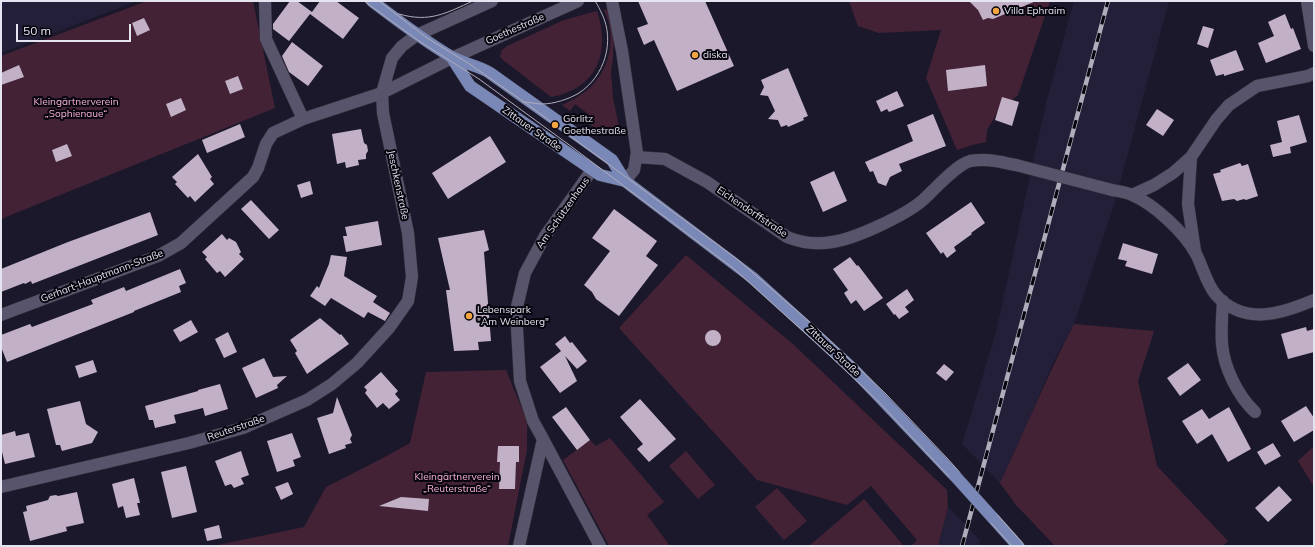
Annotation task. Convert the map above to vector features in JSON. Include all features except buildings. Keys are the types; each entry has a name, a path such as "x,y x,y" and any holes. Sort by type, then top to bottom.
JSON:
{"main road":[{"name":"Zittauer Straße","path":"372,1 417,35 452,58 484,69 612,160 625,181 753,278 853,369 955,476 1018,546"},
{"name":"Zittauer Straße","path":"452,58 470,86 600,175 625,181"}],"street":[{"path":"265,1 266,39 303,119"},
{"path":"417,35 492,1"},
{"name":"Goethestraße","path":"452,58 578,1"},
{"path":"612,1 623,56 637,153 634,170 625,181"},
{"path":"1307,1 1314,46"},
{"name":"Jeschkenstraße","path":"412,277 408,233 383,113 382,92 392,58 402,46 417,35"},
{"path":"382,92 452,58"},
{"path":"1132,195 1154,185 1173,173 1191,157 1216,120 1229,105 1257,86 1308,76 1314,73"},
{"name":"Gerhart-Hauptmann-Straße","path":"1,315 171,250 253,177 258,168 266,144 273,133 303,119 382,92"},
{"name":"Eichendorffstraße","path":"636,157 665,160 707,182 787,237 799,242 818,244 833,242 850,237 890,220 922,201 958,167 969,161 988,159 1132,195 1148,204 1173,224 1195,253"},
{"path":"1191,157 1188,204 1195,253 1209,284 1216,295 1233,308 1247,314 1261,316 1290,310 1314,300"},
{"name":"Am Schützenhaus","path":"592,170 544,236 525,273 516,311 520,381 533,421 600,546"},
{"name":"Reuterstraße","path":"1,487 189,443 243,428 306,400 332,384 357,363 389,328 408,301 412,277"},
{"path":"1223,301 1222,346 1230,373 1238,391 1246,404 1255,412"},
{"path":"519,546 543,439"}],"shaded area":[{"path":"1,1 137,1 1,53"},
{"path":"1074,1 1169,1 1114,205 1074,324 1055,359 1000,483 962,444 996,332 1046,103"},
{"path":"948,507 980,540 979,546 938,546"}],"green space":[{"name":"Kleingärtnerverein „Sophienaue“","path":"147,1 253,1 275,108 1,219 1,56"},
{"path":"849,1 1050,1 1018,95 997,113 987,130 986,142 957,150 926,78 941,30 879,33 858,26"},
{"path":"608,9 614,33 611,72 613,98 619,126 606,135 582,119 587,113 575,104 570,111 562,105 589,89 604,69 610,46 608,22 604,10"},
{"path":"597,11 601,26 601,54 589,77 580,86 567,93 551,97 503,60 500,56 502,50 507,46 564,20"},
{"path":"686,255 794,345 947,490 948,507 938,546 911,546 917,540 871,486 847,505 757,480 619,328"},
{"path":"1074,324 1154,331 1138,381 1157,466 1228,541 1222,546 1055,546 1016,505 1000,483 1045,383"},
{"name":"Kleingärtnerverein „Reuterstraße“","path":"506,370 527,421 527,450 508,546 213,546 304,527 326,487 410,443 426,372"},
{"path":"610,438 664,502 647,515 670,546 609,546 563,460 590,440 596,446"},
{"path":"1314,446 1314,487 1298,461"},
{"path":"686,451 715,485 698,499 669,466"},
{"path":"777,488 807,521 784,540 755,507"},
{"path":"864,499 903,545 902,546 809,546"}],"tram line":[{"path":"364,1 419,41 479,79 733,268 879,402 1012,546"},
{"path":"379,1 427,38 468,63 523,101 737,259 820,331 886,394 947,458 1025,546"},
{"path":"399,14 410,17 429,17 446,13 473,1"},
{"path":"523,102 547,104 566,99 579,93 588,86 595,77 601,68 605,57 608,35 606,24 595,1"}],"railway":[{"path":"962,546 1108,1"}],"place":[{"name":"Villa Ephraim","path":"996,11"},
{"name":"diska","path":"695,55"},
{"name":"Görlitz Goethestraße","path":"555,125"},
{"name":"Lebenspark \"Am Weinberg\"","path":"469,316"}]}
